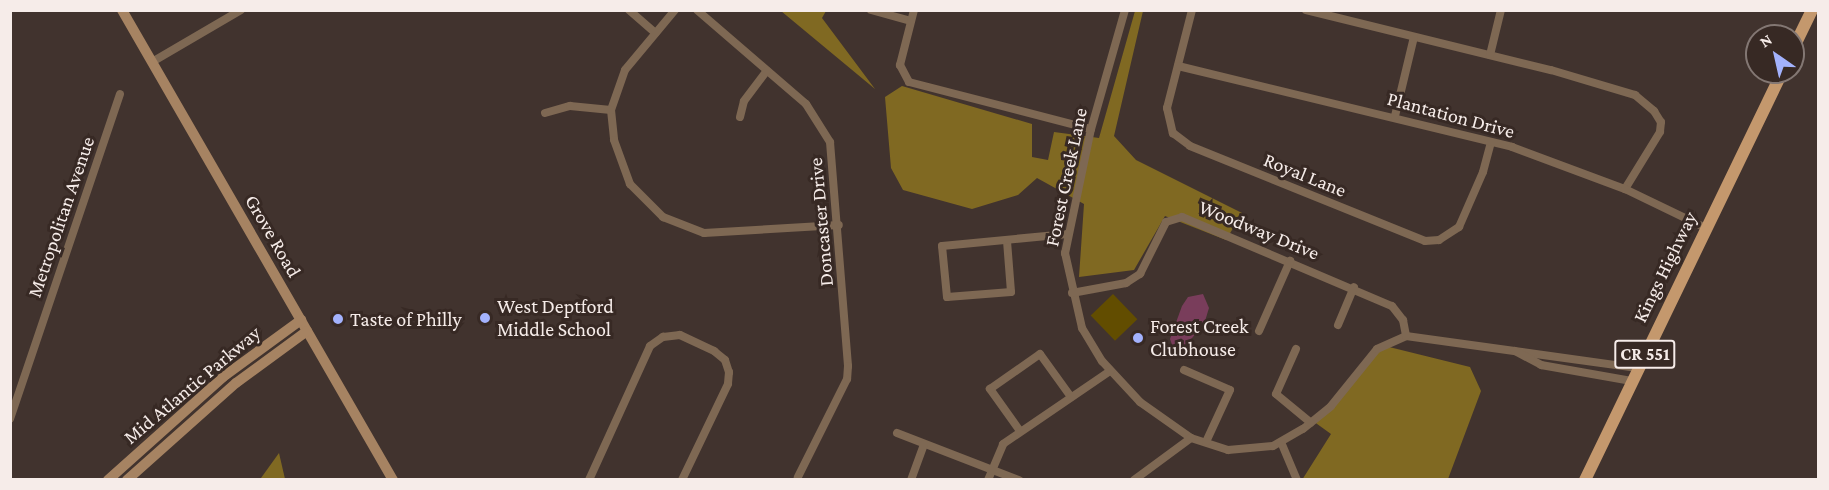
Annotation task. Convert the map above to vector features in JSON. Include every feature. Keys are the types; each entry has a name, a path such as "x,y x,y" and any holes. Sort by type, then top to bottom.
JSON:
{"main road":[{"name":"Grove Road","path":"122,10 393,480"},
{"path":"1805,24 1812,10"},
{"name":"Kings Highway","path":"1585,480 1776,84"},
{"name":"Mid Atlantic Parkway","path":"108,480 223,377 301,320"},
{"name":"Mid Atlantic Parkway","path":"127,480 236,383 307,331"}],"street":[{"path":"152,62 240,10"},
{"path":"629,10 655,33"},
{"path":"675,10 625,70 611,110 614,140 630,184 647,204 681,227 724,233 839,225"},
{"name":"Doncaster Drive","path":"697,10 806,104 823,126 833,160 839,225 847,379 798,477"},
{"path":"871,10 911,21"},
{"path":"914,10 900,64 909,82 1091,129"},
{"name":"Forest Creek Lane","path":"1125,10 1091,129 1067,234 1065,253 1072,293 1082,328 1110,371 1140,402 1191,438 1228,450 1250,451 1281,442 1311,423 1331,405 1377,349 1406,336"},
{"name":"Royal Lane","path":"1192,10 1167,108 1168,123 1180,141 1425,241 1439,240 1459,227 1480,182 1491,142"},
{"path":"1306,10 1330,13 1606,86 1646,101 1661,122 1660,132 1655,146 1625,189"},
{"path":"1490,55 1501,10"},
{"path":"1395,116 1414,37"},
{"name":"Plantation Drive","path":"1178,66 1395,116 1491,142 1625,189 1706,228"},
{"path":"740,117 744,101 767,71"},
{"name":"Metropolitan Avenue","path":"10,419 120,94"},
{"path":"545,113 570,106 611,110"},
{"name":"Woodway Drive","path":"1072,293 1126,283 1140,274 1166,222 1182,217 1354,287 1398,312 1406,336"},
{"path":"1007,240 1011,292 947,297 942,246 1067,234"},
{"path":"1258,331 1290,261"},
{"path":"1338,325 1354,287"},
{"path":"589,480 650,346 663,337 680,335 714,351 725,360 729,372 728,384 682,480"},
{"path":"1406,336 1638,369"},
{"path":"1296,350 1276,394 1311,423"},
{"path":"1514,350 1541,365 1632,381"},
{"path":"1020,432 990,389 1040,354 1071,397"},
{"path":"1184,370 1230,390 1206,442"},
{"path":"988,480 1000,448 1110,371"},
{"path":"897,433 1019,480"},
{"path":"1134,480 1191,438"},
{"path":"1281,442 1297,480"},
{"path":"911,480 924,444"}],"shaded area":[{"path":"781,11 826,11 822,18 875,89"},
{"path":"1135,11 1143,11 1114,136 1136,160 1242,213 1226,240 1165,216 1134,270 1079,277 1084,204 1037,178 1018,195 972,209 903,190 891,168 885,97 902,86 1032,124 1032,157 1048,160 1054,132 1099,138"},
{"path":"1113,294 1137,319 1115,341 1091,316"},
{"path":"1203,294 1209,308 1205,321 1186,346 1174,350 1170,339 1182,306 1188,297"},
{"path":"1381,345 1470,367 1481,391 1448,479 1302,480 1331,434 1313,421"},
{"path":"279,453 285,479 261,479 261,478"}],"place":[{"name":"West Deptford Middle School","path":"485,318"},
{"name":"Taste of Philly","path":"338,319"},
{"name":"Forest Creek Clubhouse","path":"1138,338"}]}
